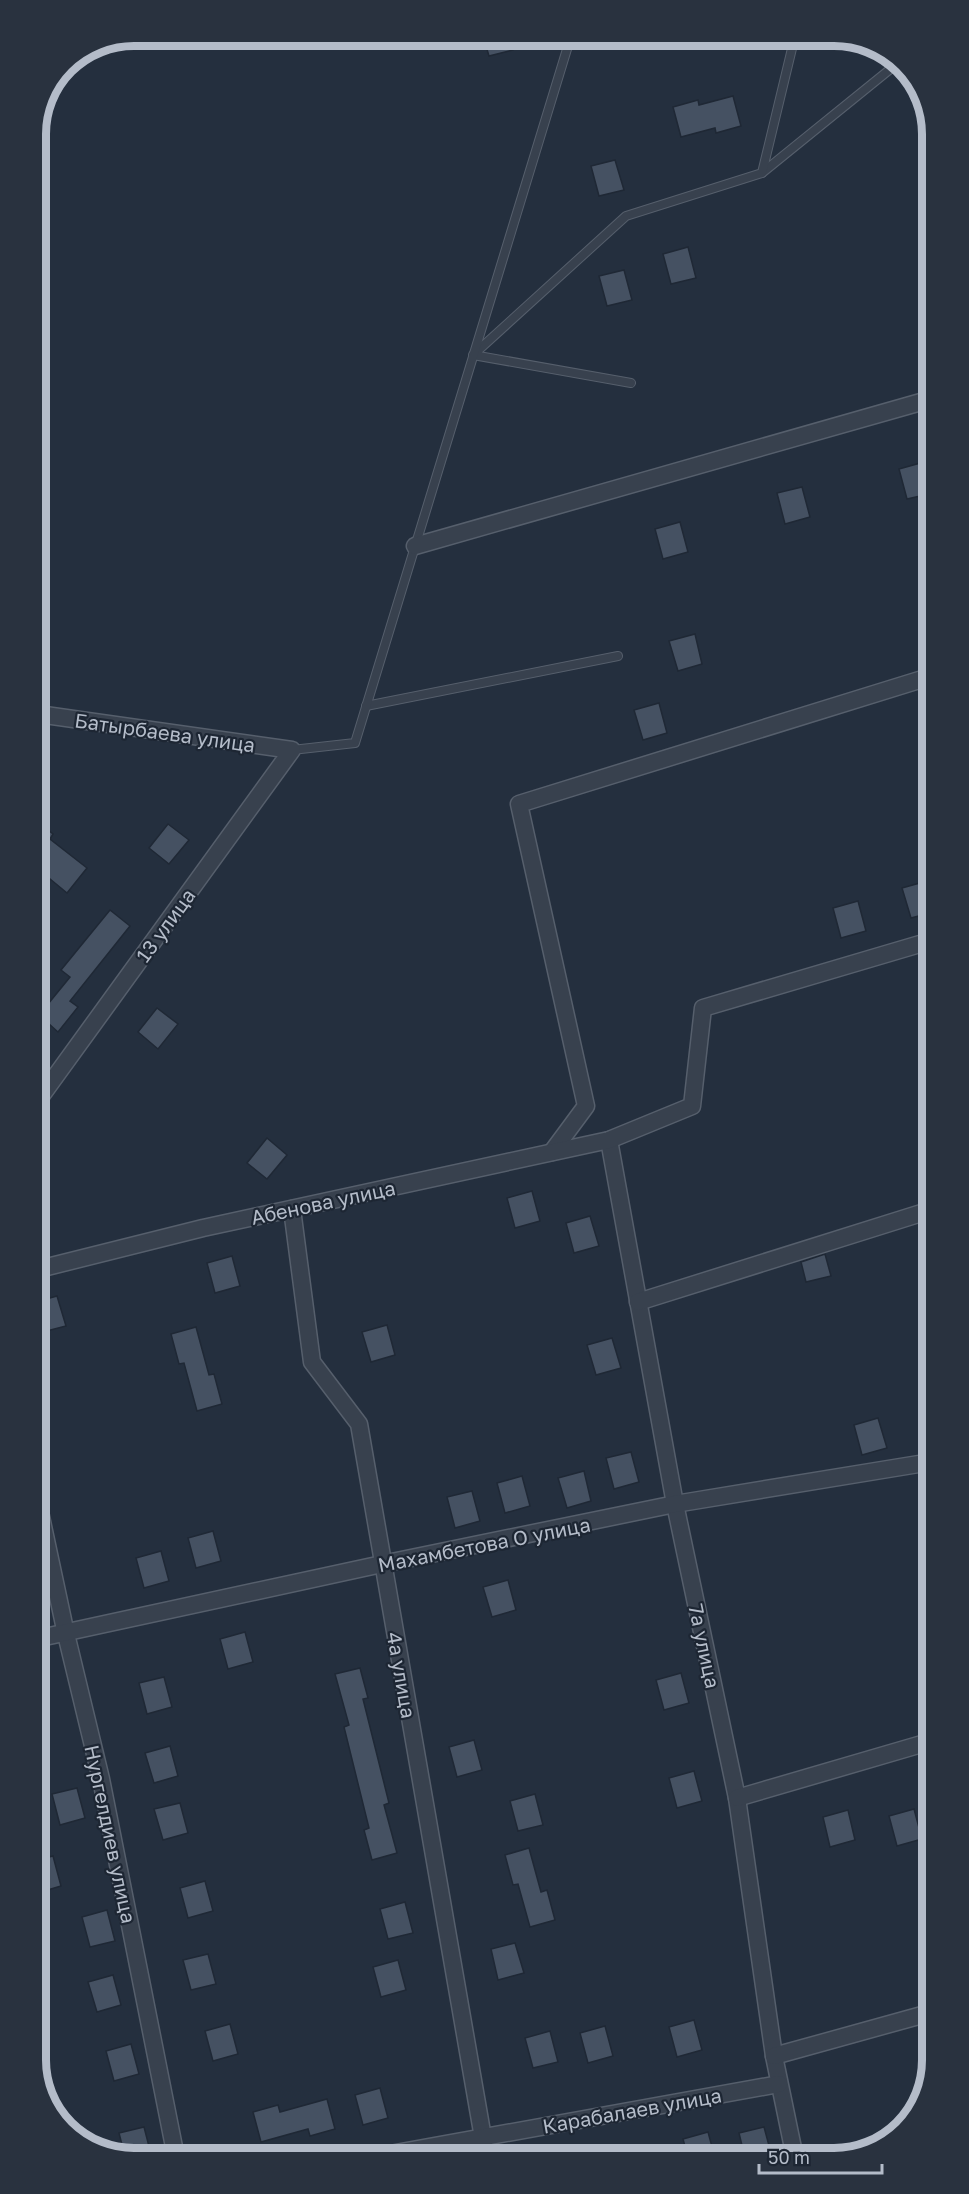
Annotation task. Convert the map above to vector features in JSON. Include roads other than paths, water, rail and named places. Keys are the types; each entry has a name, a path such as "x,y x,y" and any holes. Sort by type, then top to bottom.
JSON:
{"street":[{"path":"415,546 922,402"},
{"path":"552,1152 586,1106 519,804 922,679"},
{"name":"Батырбаева улица","path":"47,715 292,750"},
{"name":"13 улица","path":"47,1089 292,750"},
{"name":"Абенова улица","path":"46,1267 203,1228 609,1140 692,1106 703,1008 922,942"},
{"name":"7а улица","path":"609,1140 675,1504 737,1798 774,2056 793,2148"},
{"name":"4а улица","path":"292,1209 312,1362 359,1424 484,2148"},
{"path":"638,1302 922,1213"},
{"name":"Махамбетова О улица","path":"46,1637 382,1564 675,1504 922,1463"},
{"name":"Нургелдиев улица","path":"46,1541 101,1779 174,2147"},
{"path":"737,1798 922,1744"},
{"path":"774,2056 922,2015"},
{"name":"Карабалаев улица","path":"423,2147 779,2084"}],"lane":[{"path":"292,750 355,743 568,47"},
{"path":"762,173 792,47"},
{"path":"473,356 626,216 762,173 892,68"},
{"path":"473,356 631,383"},
{"path":"366,705 618,656"}]}
